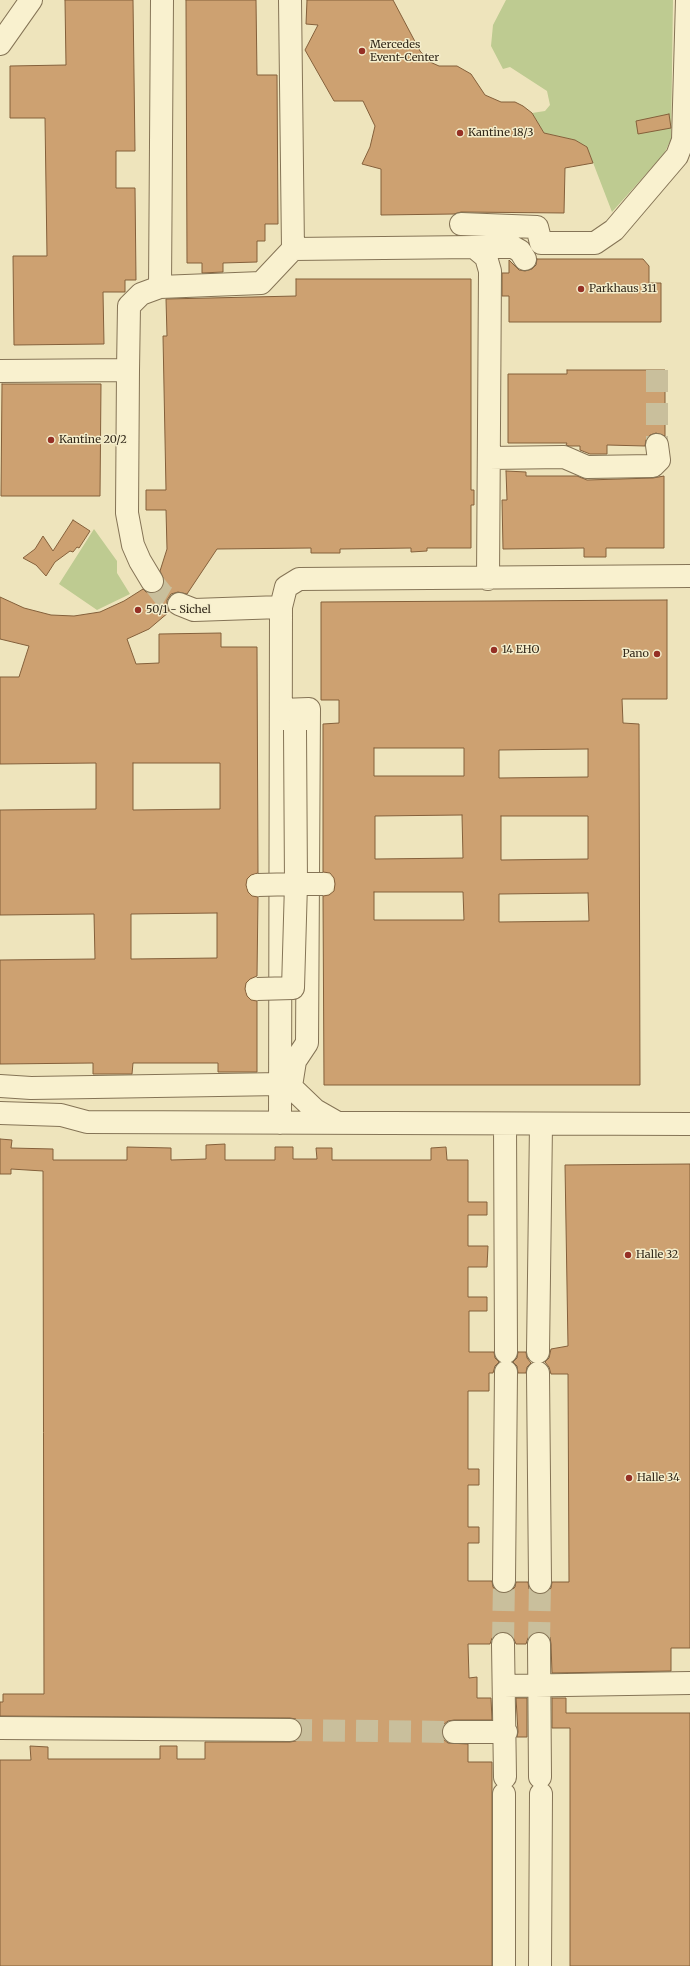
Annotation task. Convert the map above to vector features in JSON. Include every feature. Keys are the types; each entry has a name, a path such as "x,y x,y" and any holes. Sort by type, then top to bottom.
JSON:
{"street":[{"path":"0,44 32,0"},
{"path":"160,286 162,0"},
{"path":"152,581 140,561 133,545 123,484 129,306 141,294 160,286 261,283 293,248 290,0"},
{"path":"461,224 537,227 541,243 595,243 614,230 677,156 684,140 688,0"},
{"path":"474,247 486,257 490,271 488,579"},
{"path":"293,248 513,247 520,251 525,259"},
{"path":"0,371 128,370"},
{"path":"489,458 564,457 587,467 653,466 659,460 657,445"},
{"path":"257,989 293,988 296,884 295,715 281,607 286,587 298,579 488,579 690,576"},
{"path":"179,604 194,610 281,607"},
{"path":"280,1123 280,1085 295,715"},
{"path":"258,885 323,884"},
{"path":"87,1122 87,1099 247,1098 257,1097 280,1085"},
{"path":"0,1086 31,1088 280,1085 315,1110 336,1122"},
{"path":"8,1120 56,1130 87,1122 690,1124"},
{"path":"504,1581 506,1362 505,1124"},
{"path":"538,1352 541,1124"},
{"path":"538,1373 540,1582"},
{"path":"503,1644 506,1732 504,1966"},
{"path":"539,1644 541,1686 540,1966"},
{"path":"504,1686 690,1683"},
{"path":"0,1728 290,1730"},
{"path":"454,1732 506,1732"}],"green space":[{"path":"506,0 673,0 671,139 664,154 612,212 587,147 575,140 544,133 532,113 545,111 550,105 547,91 510,67 503,69 491,46 493,25"},
{"path":"94,529 117,561 117,573 130,594 97,610 59,584"}],"building":[{"path":"65,0 133,0 135,151 116,151 116,188 135,188 136,280 125,280 125,292 103,292 104,344 14,345 13,256 47,256 45,118 10,118 10,66 66,65"},
{"path":"186,0 256,0 257,75 277,75 278,224 265,224 265,241 257,241 257,262 223,263 223,272 202,273 202,263 187,263"},
{"name":"Kantine 18/3","path":"307,0 393,0 420,51 430,62 439,66 457,66 471,74 485,95 501,102 515,102 523,106 532,113 544,133 575,140 587,147 593,163 565,168 564,213 461,212 454,214 381,215 381,169 362,164 370,147 375,126 363,101 334,101 305,50 318,25 306,24"},
{"path":"669,114 671,128 638,134 636,121"},
{"name":"Parkhaus 311","path":"537,259 643,259 649,266 649,283 661,283 661,322 509,322 509,296 502,296 502,273 509,273 509,260 519,270 525,271 532,269 536,265"},
{"path":"296,279 471,279 471,490 474,490 474,505 471,505 471,548 427,548 427,551 411,552 411,548 340,549 340,553 311,553 311,548 217,549 187,594 178,592 171,594 167,600 169,612 149,629 127,639 136,664 159,663 159,634 221,633 221,647 257,647 258,873 251,875 247,879 246,885 248,892 252,896 258,897 257,976 250,979 246,983 245,989 247,996 251,1000 257,1001 257,1072 218,1072 218,1063 133,1063 132,1074 93,1074 93,1063 0,1064 0,960 95,959 94,914 0,915 0,810 96,809 96,763 0,764 0,677 19,677 29,646 0,639 0,597 24,608 51,615 74,616 100,612 124,601 143,589 146,592 153,593 159,591 163,587 164,580 160,571 167,549 166,510 146,510 146,490 166,490 163,336 167,336 166,299 296,296","holes":["133,763 220,763 220,809 133,810","217,913 217,958 131,959 131,914"]},
{"path":"567,370 665,370 665,436 656,433 650,435 646,440 645,446 607,445 607,454 590,454 580,450 580,446 569,446 566,445 567,443 508,443 508,374 567,374"},
{"name":"Kantine 20/2","path":"2,384 101,384 100,496 1,496"},
{"path":"506,471 526,472 526,476 577,476 587,480 653,478 664,476 664,548 606,548 606,557 584,557 584,548 503,549 502,500 507,500"},
{"path":"73,520 90,531 79,548 77,547 73,552 70,551 55,562 46,576 36,565 23,558 35,549 43,536 53,551"},
{"path":"667,600 667,699 622,699 623,723 639,724 640,1085 324,1085 323,896 329,895 334,891 335,884 334,878 330,873 323,872 323,724 339,723 339,700 321,700 321,602","holes":["374,748 464,748 464,776 374,776","588,749 588,777 499,778 499,750","462,815 463,858 375,859 375,816","501,816 588,816 588,859 501,860","374,892 463,892 464,920 374,920","588,893 589,921 499,922 499,894"]},
{"path":"0,1139 12,1140 11,1148 53,1149 53,1160 127,1160 127,1147 171,1148 171,1160 206,1159 206,1145 225,1144 225,1160 275,1160 275,1147 293,1147 293,1159 317,1159 316,1148 332,1148 332,1160 431,1160 431,1148 446,1147 447,1160 468,1160 468,1202 487,1202 487,1215 468,1215 468,1246 488,1246 487,1267 468,1267 468,1297 487,1297 487,1311 469,1311 469,1352 494,1352 495,1358 499,1362 495,1366 493,1373 489,1373 489,1391 468,1391 468,1469 479,1469 479,1485 468,1485 468,1527 479,1527 479,1543 468,1543 468,1581 492,1581 493,1587 497,1592 503,1593 510,1592 515,1587 516,1582 528,1582 529,1589 534,1593 540,1594 547,1593 551,1588 552,1582 569,1582 568,1374 551,1374 549,1367 545,1362 549,1358 551,1349 568,1346 565,1165 690,1164 690,1648 671,1648 671,1671 552,1673 550,1637 545,1633 532,1633 526,1644 516,1644 513,1637 509,1633 503,1632 496,1634 492,1638 490,1644 468,1644 469,1678 477,1677 477,1698 491,1698 492,1720 448,1721 443,1725 442,1732 443,1739 448,1743 468,1744 468,1762 492,1762 492,1966 0,1966 0,1760 31,1760 30,1746 48,1747 48,1759 160,1759 160,1746 177,1746 177,1759 205,1759 205,1742 290,1742 296,1741 301,1737 302,1730 301,1724 296,1719 290,1718 0,1716 0,1702 3,1702 3,1694 44,1694 43,1171 11,1169 11,1174 0,1174"},
{"path":"518,1352 526,1352 527,1358 531,1363 527,1367 526,1373 518,1373 517,1366 513,1362 517,1358"},
{"path":"516,1698 527,1698 527,1737 517,1737"},
{"path":"552,1698 566,1698 566,1713 690,1713 690,1966 570,1966 570,1728 552,1728"}],"tunnel":[{"path":"657,370 657,445"},
{"path":"152,581 163,595 179,604"},
{"path":"503,1644 504,1581"},
{"path":"539,1644 540,1582"},
{"path":"290,1730 454,1732"}],"place":[{"name":"Mercedes Event-Center","path":"362,51"},
{"name":"Kantine 18/3","path":"460,133"},
{"name":"Parkhaus 311","path":"581,289"},
{"name":"Kantine 20/2","path":"51,440"},
{"name":"50/1 - Sichel","path":"138,610"},
{"name":"14 EHO","path":"494,650"},
{"name":"Pano","path":"657,654"},
{"name":"Halle 32","path":"628,1255"},
{"name":"Halle 34","path":"629,1478"}]}
